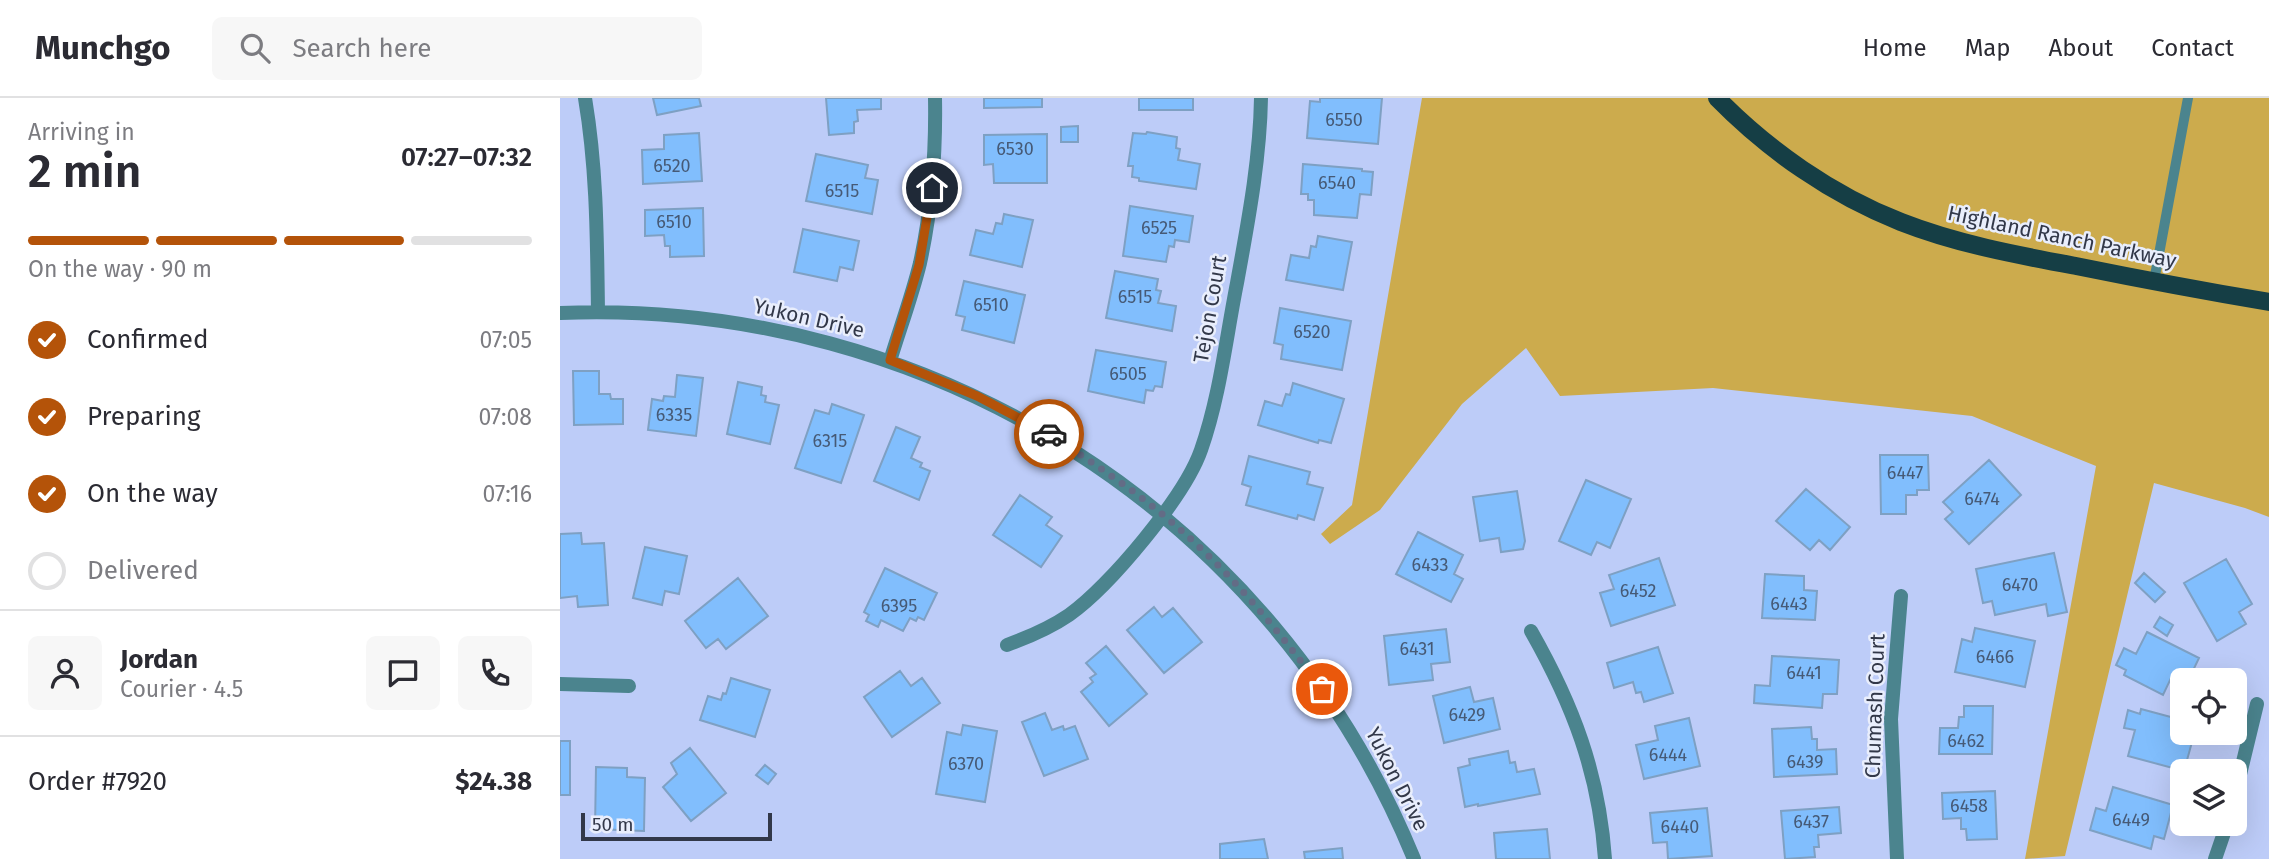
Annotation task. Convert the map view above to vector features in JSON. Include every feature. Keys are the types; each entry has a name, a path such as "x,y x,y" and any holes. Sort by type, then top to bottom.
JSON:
{"main road":[{"name":"Highland Ranch Parkway","path":"1717,98 1746,128 1787,158 1857,202 1900,222 1993,250 2269,302"}],"street":[{"path":"585,98 591,132 597,211 598,312"},
{"path":"890,360 919,265 930,207 936,150 935,98"},
{"name":"Tejon Court","path":"1007,645 1032,636 1070,614 1101,588 1163,515 1184,485 1200,453 1212,415 1253,193 1261,98"},
{"name":"Yukon Drive","path":"560,313 674,314 749,324 822,340 890,360 977,396 1044,431 1107,472 1163,515 1230,577 1278,631 1322,689 1363,753 1399,822 1414,859"},
{"name":"Chumash Court","path":"1897,859 1891,719 1901,596"},
{"path":"1531,631 1555,673 1578,725 1594,776 1603,827 1605,859"},
{"path":"560,684 629,686"},
{"path":"2244,759 2257,704"},
{"path":"2215,859 2223,836"}],"lane":[{"path":"2154,281 2188,98"}],"shaded area":[{"path":"1422,98 2269,98 2269,517 2154,483 2065,856 2025,859 2096,466 1972,416 1713,388 1560,396 1526,348 1462,404 1380,510 1330,544 1321,534 1352,505"}],"building":[{"path":"653,98 699,98 701,106 657,115"},
{"path":"826,98 881,98 881,109 857,110 858,121 854,122 854,133 829,135"},
{"path":"984,98 1042,98 1042,107 984,108"},
{"path":"1139,98 1193,98 1193,110 1139,110"},
{"path":"1320,98 1382,98 1378,144 1307,138 1310,101 1320,102"},
{"path":"1078,126 1078,142 1061,142 1061,127"},
{"path":"1147,132 1177,137 1176,148 1180,149 1178,160 1200,164 1196,189 1139,181 1139,178 1132,177 1133,166 1128,166 1133,133"},
{"path":"699,133 702,181 643,184 642,150 664,149 664,135"},
{"path":"1047,134 1047,183 994,183 993,164 984,165 984,135"},
{"path":"816,154 868,165 865,178 878,180 872,214 806,201"},
{"path":"1303,164 1373,172 1371,195 1360,194 1357,218 1314,215 1314,200 1308,200 1308,194 1301,194"},
{"path":"1130,206 1193,216 1189,242 1175,240 1174,247 1169,246 1166,262 1123,256"},
{"path":"703,208 704,256 670,257 670,246 665,246 664,235 645,236 645,210"},
{"path":"1004,214 1033,220 1022,267 970,255 976,230 993,234 996,223 1002,224"},
{"path":"803,229 859,241 853,270 840,267 837,281 794,272"},
{"path":"1318,236 1352,242 1343,290 1286,280 1291,255 1309,258 1311,246 1316,247"},
{"path":"1115,271 1158,279 1156,290 1161,291 1158,303 1176,306 1172,331 1106,318"},
{"path":"964,281 1025,295 1014,343 962,330 965,317 956,315"},
{"path":"1280,308 1351,321 1342,370 1281,359 1283,345 1274,343"},
{"path":"1096,350 1166,362 1162,387 1155,386 1153,391 1146,390 1144,403 1088,391"},
{"path":"573,371 599,371 599,394 610,394 611,399 623,399 623,424 574,425"},
{"path":"677,375 703,378 696,436 648,430 652,399 663,401 664,396 675,397"},
{"path":"738,382 762,387 761,395 766,396 765,402 779,405 770,444 727,434"},
{"path":"1293,383 1344,399 1331,443 1319,440 1318,443 1258,425 1265,401 1282,406 1286,394 1290,395"},
{"path":"832,404 864,415 841,483 795,468 815,410 829,414"},
{"path":"896,427 920,437 911,458 922,463 920,467 930,471 919,500 874,481"},
{"path":"1880,455 1928,455 1929,490 1917,490 1917,495 1906,495 1906,514 1881,514"},
{"path":"1249,456 1310,472 1307,484 1323,488 1314,520 1298,515 1297,519 1246,505 1251,487 1242,484"},
{"path":"1989,460 2021,495 1969,544 1945,519 1953,512 1943,502"},
{"path":"1586,480 1631,499 1610,548 1597,542 1591,555 1559,541"},
{"path":"1806,489 1850,527 1830,550 1819,540 1810,550 1776,521"},
{"path":"1517,491 1525,541 1523,549 1501,552 1499,538 1480,541 1473,497"},
{"path":"1020,495 1052,517 1046,525 1062,536 1041,567 993,535"},
{"path":"1418,532 1463,555 1454,574 1463,579 1451,602 1396,574"},
{"path":"581,533 582,544 604,543 608,605 578,607 577,596 560,598 560,534"},
{"path":"645,547 687,556 679,594 665,591 662,605 633,598"},
{"path":"2054,553 2067,612 2048,616 2046,604 1995,615 1992,601 1983,603 1976,569"},
{"path":"1659,558 1675,605 1611,626 1600,593 1614,589 1609,575"},
{"path":"2226,559 2252,604 2239,612 2246,624 2217,641 2184,583"},
{"path":"885,568 937,593 924,620 918,617 916,621 910,618 903,631 881,620 878,627 866,621 869,615 864,612"},
{"path":"2144,573 2165,592 2155,602 2135,583"},
{"path":"1765,574 1804,576 1804,590 1817,591 1815,620 1762,618"},
{"path":"738,578 768,616 726,649 718,639 706,648 685,621"},
{"path":"1154,607 1162,617 1173,608 1202,642 1164,673 1127,630"},
{"path":"2160,617 2173,625 2167,636 2154,627"},
{"path":"1975,628 2035,641 2025,687 1955,672 1962,639 1972,642"},
{"path":"1446,629 1450,662 1431,664 1433,680 1389,685 1384,636"},
{"path":"2147,632 2199,658 2194,668 2170,668 2170,680 2163,695 2124,675 2126,670 2116,665 2124,648 2136,654"},
{"path":"1106,646 1147,694 1109,726 1081,692 1093,682 1090,678 1096,674 1086,663"},
{"path":"1658,647 1673,693 1644,702 1641,692 1636,693 1633,682 1614,688 1607,663"},
{"path":"1772,656 1839,660 1837,694 1823,694 1822,708 1754,703 1755,685 1770,686"},
{"path":"900,671 911,686 922,678 940,703 892,737 864,697"},
{"path":"731,678 770,690 755,737 700,720 708,696 721,700"},
{"path":"1470,687 1474,702 1493,698 1500,729 1444,743 1433,696"},
{"path":"1964,706 1993,706 1992,754 1939,754 1940,728 1958,728 1959,717 1964,717"},
{"path":"2141,709 2170,717 2170,745 2191,745 2187,759 2170,759 2170,767 2128,756 2135,730 2124,728 2128,710 2140,714"},
{"path":"1045,713 1052,730 1075,726 1088,759 1044,776 1022,722"},
{"path":"1689,718 1700,766 1644,779 1636,745 1658,740 1655,726"},
{"path":"963,725 997,731 985,802 936,794 947,732 961,735"},
{"path":"1811,727 1812,739 1817,739 1817,750 1836,749 1837,774 1774,777 1772,729"},
{"path":"560,741 570,741 570,795 560,795"},
{"path":"690,748 726,793 691,821 663,787 677,774 671,763"},
{"path":"1508,751 1510,763 1515,762 1517,772 1534,769 1540,794 1465,807 1458,768 1470,765 1469,759"},
{"path":"765,765 776,774 768,784 756,775"},
{"path":"596,767 627,768 627,777 645,778 644,831 595,829"},
{"path":"2113,787 2170,804 2164,839 2154,836 2151,849 2090,830 2096,808 2106,811"},
{"path":"1995,791 1997,839 1967,840 1966,829 1961,829 1961,818 1943,819 1942,793"},
{"path":"1839,807 1841,833 1818,835 1819,847 1814,847 1815,857 1785,859 1781,811"},
{"path":"1707,808 1712,856 1668,859 1667,842 1653,843 1650,813"},
{"path":"1547,829 1550,859 1496,859 1494,833"},
{"path":"1264,839 1268,859 1220,859 1220,844"},
{"path":"1342,848 1343,859 1305,859 1304,852"}],"way so far":[{"path":"1049,434 1107,472 1178,527 1230,577 1278,631 1322,689"}],"route":[{"path":"932,188 919,265 890,360 977,396 1049,434"}]}
